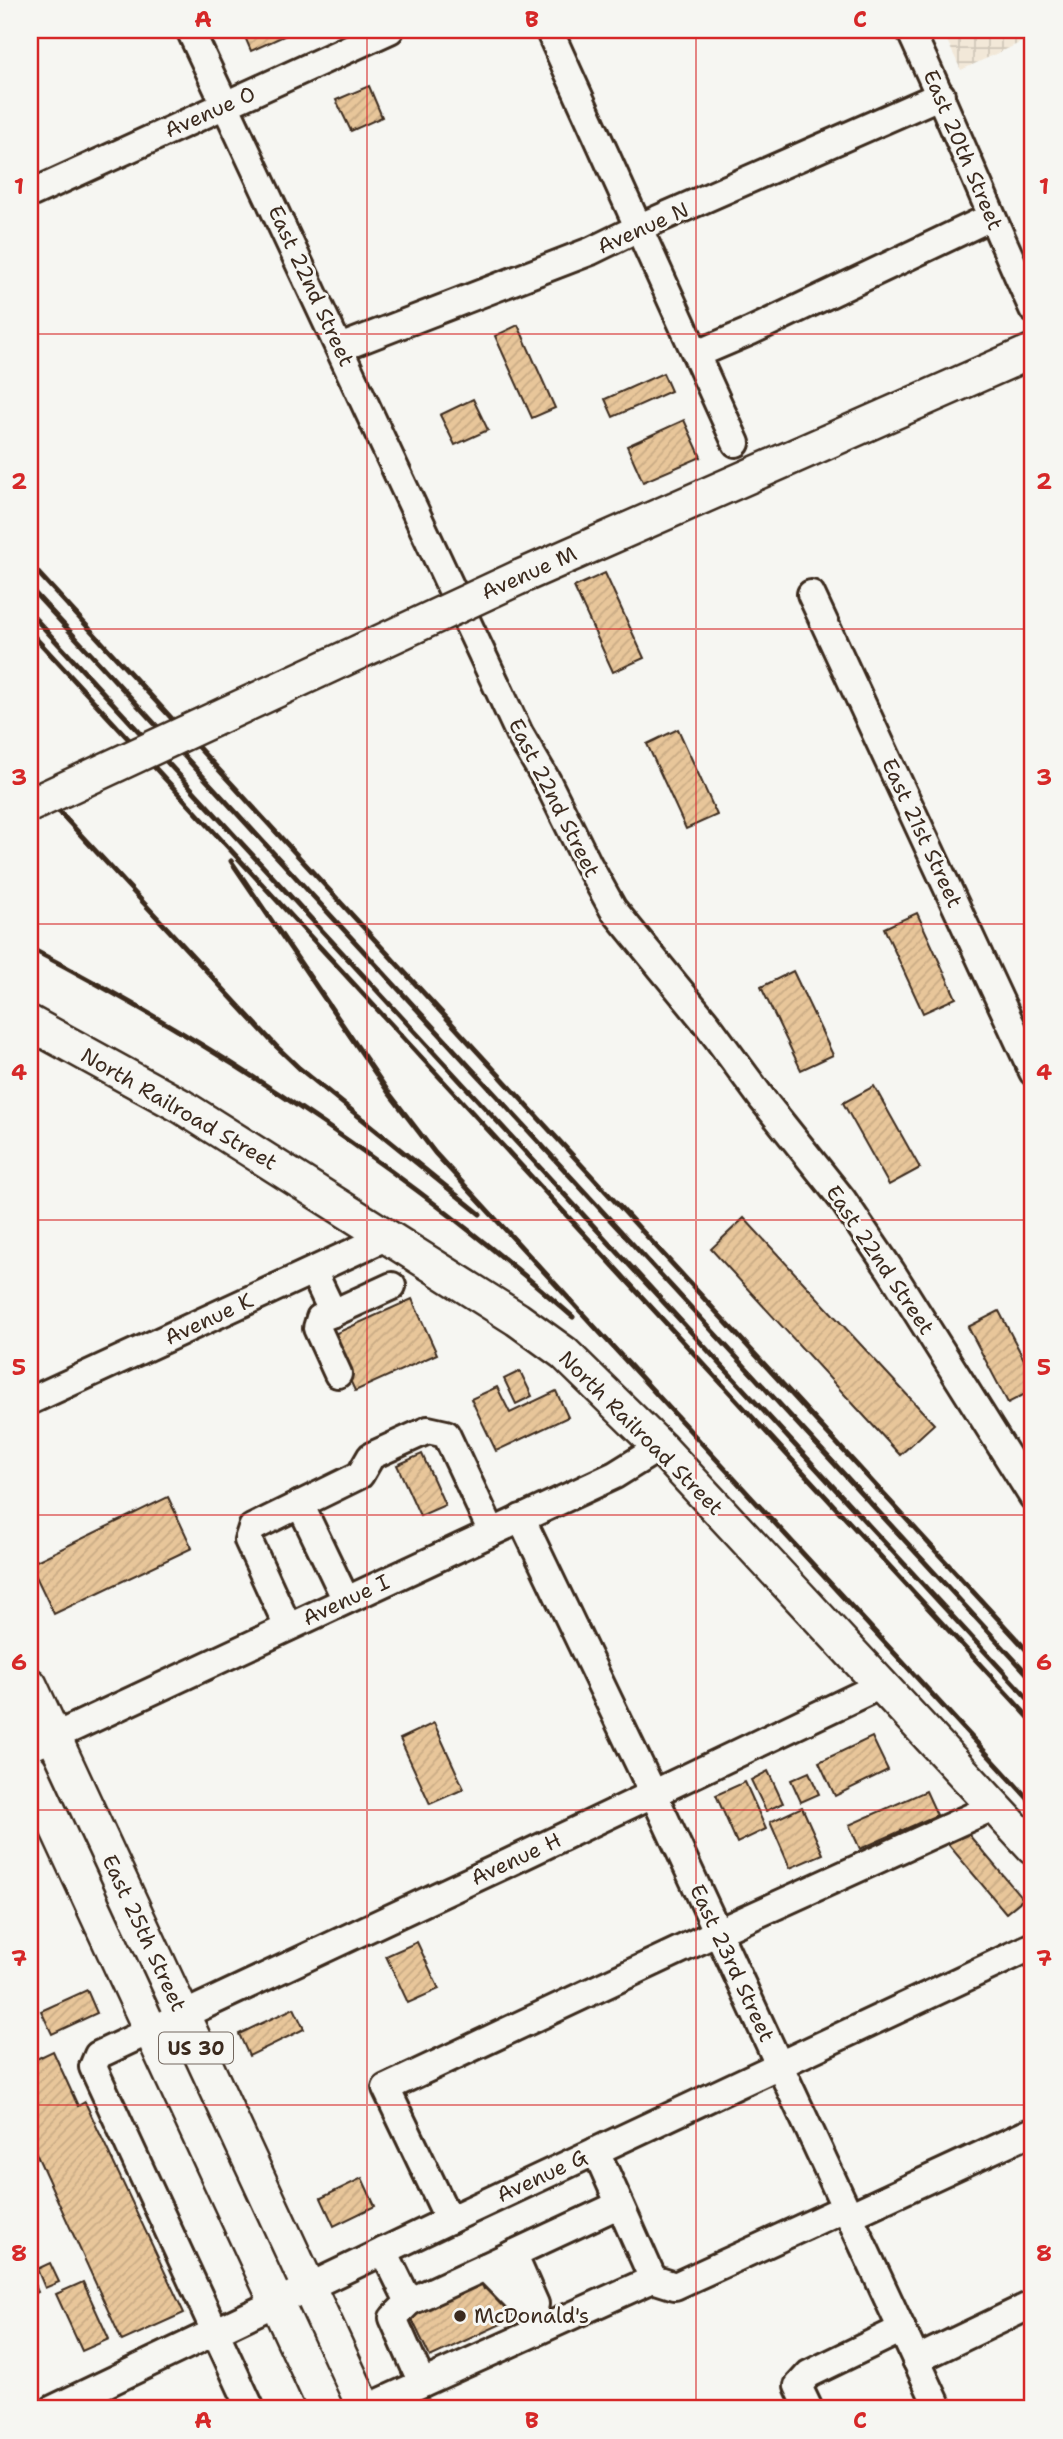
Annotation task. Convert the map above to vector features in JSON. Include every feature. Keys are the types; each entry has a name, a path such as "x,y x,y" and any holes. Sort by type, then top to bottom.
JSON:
{"main road":[{"name":"Avenue M","path":"30,805 520,577 1033,351"},
{"name":"North Railroad Street","path":"30,1023 181,1106 517,1319 564,1353 660,1447 1033,1849"},
{"name":"East 25th Street","path":"30,1685 42,1742 74,1780 365,2409"},
{"name":"East 25th Street","path":"34,1789 326,2409"}],"street":[{"name":"East 22nd Street","path":"190,30 519,733 613,909 707,1024 842,1199 891,1271 1033,1497"},
{"name":"Avenue O","path":"30,194 390,30"},
{"path":"549,30 736,443"},
{"name":"East 20th Street","path":"911,30 1033,309"},
{"name":"Avenue N","path":"340,348 591,251 940,95"},
{"path":"697,354 991,217"},
{"name":"East 21st Street","path":"811,594 1033,1072"},
{"name":"Avenue K","path":"30,1401 388,1236"},
{"path":"313,1271 333,1313"},
{"path":"338,1374 317,1328 320,1318 392,1286"},
{"path":"288,1627 248,1540 252,1528 360,1475 371,1456 428,1430 446,1434 492,1532"},
{"name":"Avenue I","path":"42,1742 615,1475 660,1447"},
{"path":"300,1504 346,1600"},
{"name":"East 23rd Street","path":"521,1518 718,1931 939,2409"},
{"name":"Avenue H","path":"251,2409 93,2067 98,2055 881,1685"},
{"path":"34,1789 74,1780"},
{"path":"449,2220 386,2088 718,1931 993,1807"},
{"name":"Avenue G","path":"53,2409 1033,1945"},
{"path":"365,2409 422,2383 536,2323 653,2279 675,2286 1033,2131"},
{"path":"596,2151 653,2279"},
{"path":"422,2383 393,2318 408,2302 618,2205"},
{"path":"384,2251 408,2302"},
{"path":"513,2254 535,2304 536,2323"},
{"path":"485,2267 536,2323"},
{"path":"916,2360 1033,2304"},
{"path":"809,2409 798,2386 809,2374 902,2329"}],"shaded area":[{"path":"942,30 1033,30 1033,37 961,70"}],"building":[{"path":"242,30 297,30 251,51"},
{"path":"369,86 382,117 351,131 336,100"},
{"path":"518,325 555,408 532,418 495,336"},
{"path":"663,373 671,391 613,417 605,399"},
{"path":"473,399 488,430 455,445 440,415"},
{"path":"684,420 701,457 643,482 627,446"},
{"path":"605,573 644,658 613,672 574,587"},
{"path":"678,729 717,815 686,829 647,744"},
{"path":"917,913 956,998 923,1013 884,928"},
{"path":"793,971 833,1055 801,1070 761,987"},
{"path":"874,1086 920,1168 889,1185 843,1103"},
{"path":"744,1218 934,1424 900,1455 711,1249"},
{"path":"412,1299 437,1354 355,1391 330,1336"},
{"path":"999,1311 1033,1377 1033,1390 1008,1403 968,1327"},
{"path":"520,1371 532,1396 516,1404 504,1379"},
{"path":"497,1387 510,1413 556,1391 568,1417 496,1451 471,1399"},
{"path":"422,1454 445,1505 420,1516 397,1465"},
{"path":"168,1497 192,1548 54,1614 30,1564"},
{"path":"434,1723 464,1789 430,1804 400,1739"},
{"path":"872,1737 888,1770 835,1796 819,1762"},
{"path":"768,1771 783,1803 766,1811 751,1780"},
{"path":"809,1772 819,1794 801,1802 791,1780"},
{"path":"745,1782 766,1829 737,1843 716,1795"},
{"path":"926,1791 937,1815 860,1849 849,1825"},
{"path":"802,1807 823,1854 790,1868 770,1822"},
{"path":"964,1829 1023,1899 1006,1913 947,1843"},
{"path":"417,1942 439,1989 408,2003 386,1956"},
{"path":"87,1990 97,2013 52,2034 41,2011"},
{"path":"294,2008 304,2029 249,2056 239,2034"},
{"path":"53,2051 78,2106 85,2102 184,2313 122,2341 30,2140 30,2062"},
{"path":"362,2178 375,2206 334,2226 321,2198"},
{"path":"50,2263 59,2282 45,2288 37,2269"},
{"path":"30,2274 38,2292 30,2296"},
{"name":"McDonald's","path":"480,2280 484,2289 495,2283 512,2319 430,2357 409,2313"},
{"path":"83,2282 109,2339 82,2351 56,2294"}],"railway":[{"path":"30,564 1033,1657"},
{"path":"30,588 1033,1680"},
{"path":"30,613 1033,1704"},
{"path":"30,632 1033,1722"},
{"path":"30,780 276,1046 299,1068 480,1214"},
{"path":"231,861 389,1093 435,1153 1033,1804"},
{"path":"30,948 173,1028 312,1116 446,1212 573,1317"}],"place":[{"name":"McDonald's","path":"460,2316"}]}
